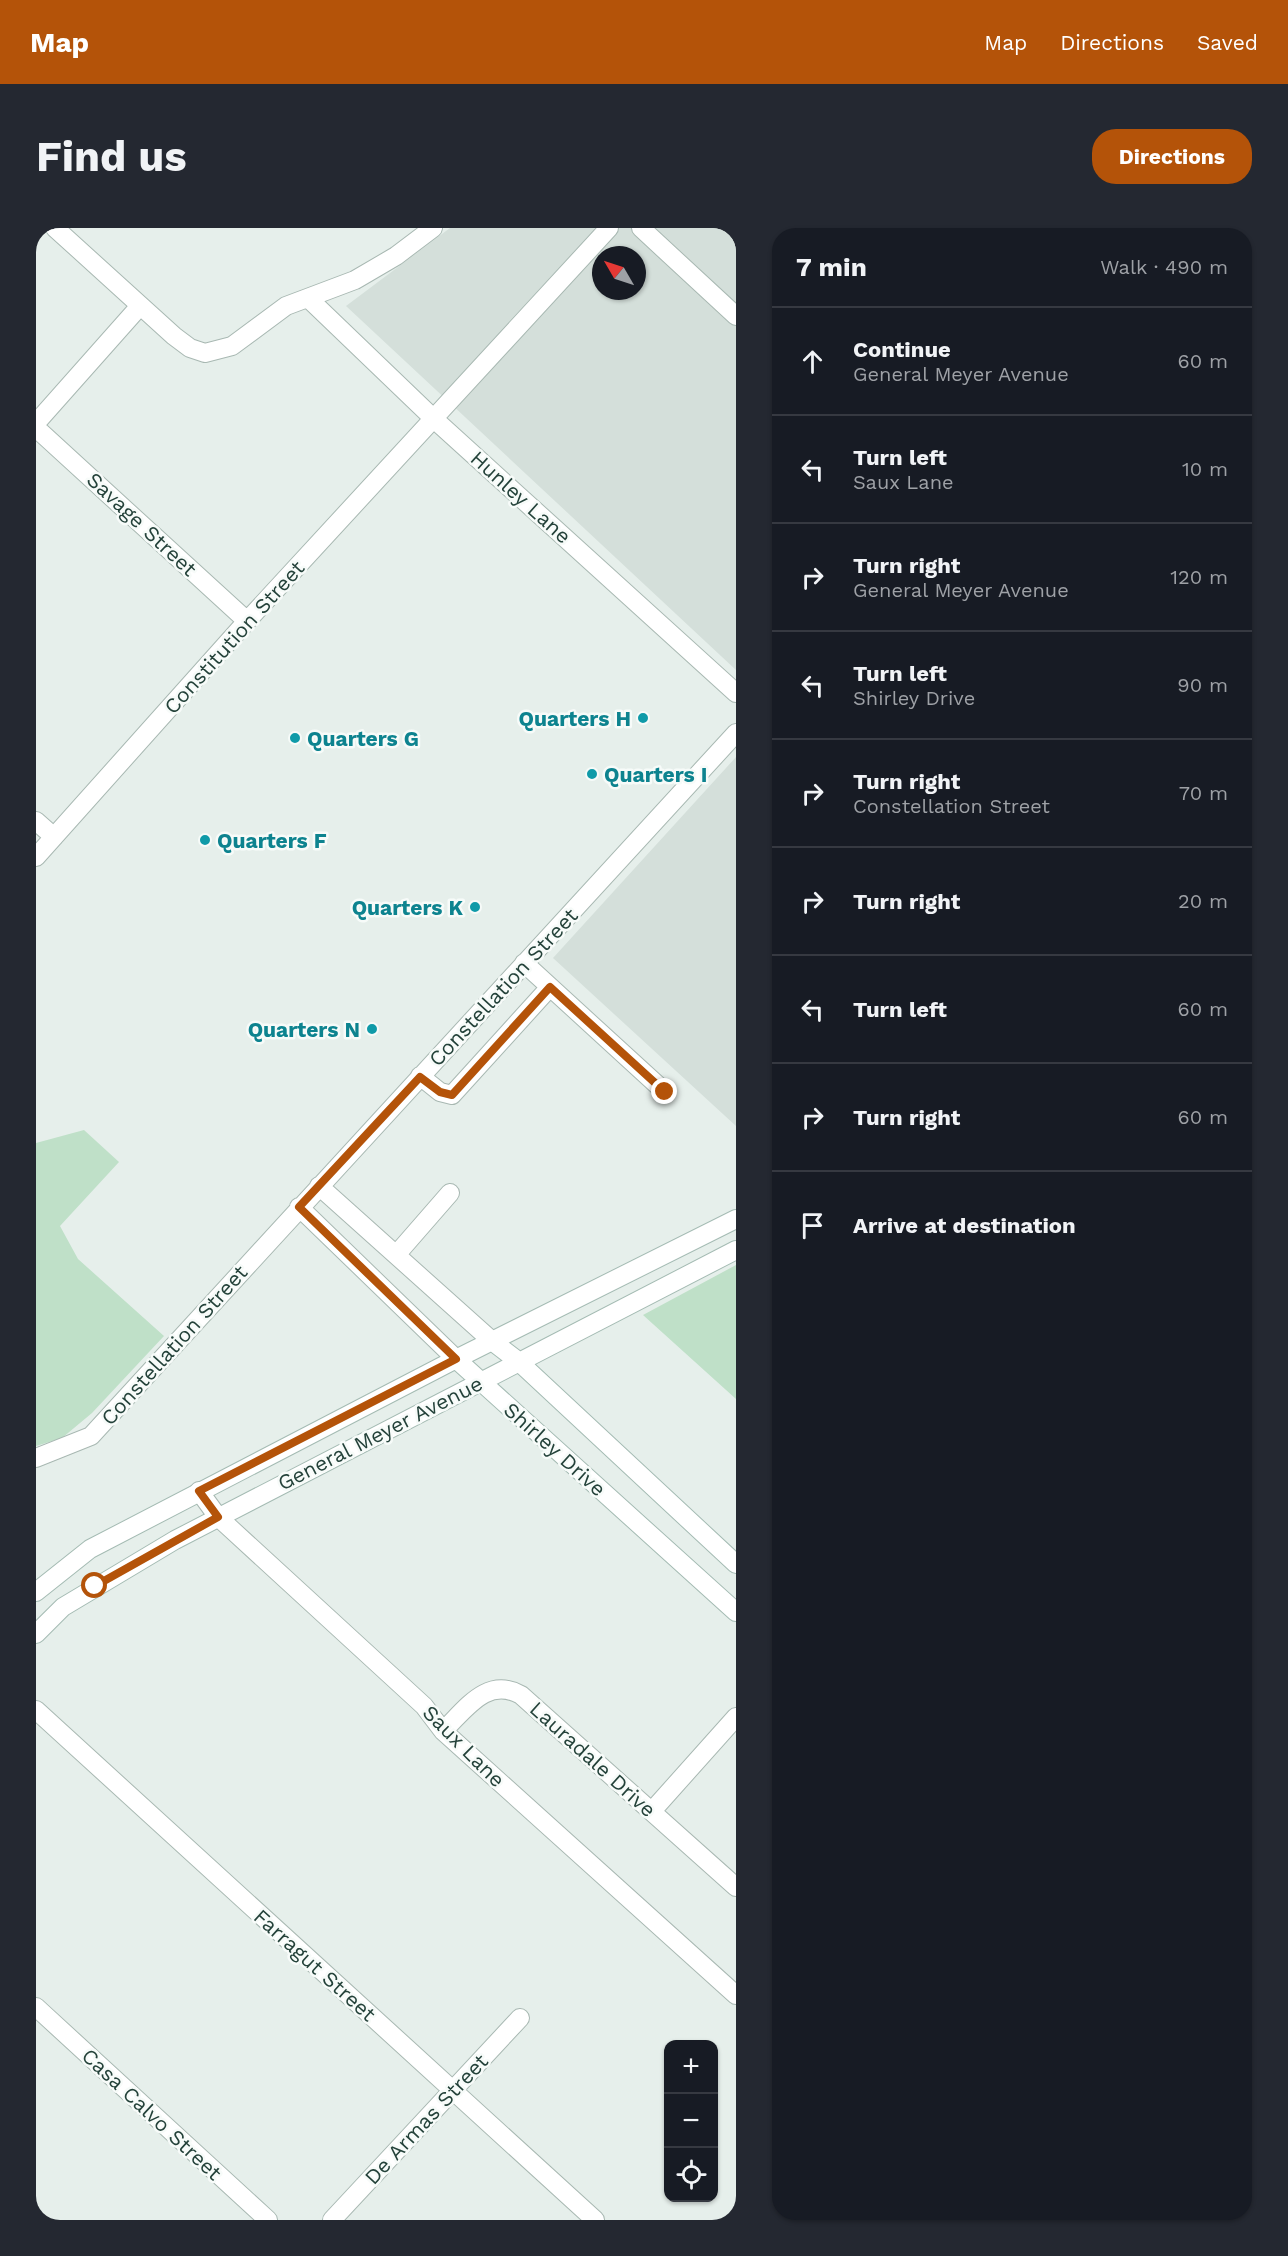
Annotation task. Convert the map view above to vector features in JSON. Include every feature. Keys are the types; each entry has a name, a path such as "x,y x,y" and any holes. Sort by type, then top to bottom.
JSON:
{"street":[{"path":"55,228 140,307 190,348 205,353 232,346 286,306 355,280 396,256 433,228"},
{"name":"Constitution Street","path":"36,857 247,621 609,228"},
{"path":"641,228 736,316"},
{"name":"Hunley Lane","path":"308,298 434,419 736,693"},
{"path":"36,423 140,307"},
{"name":"Savage Street","path":"36,428 247,621"},
{"name":"Constellation Street","path":"36,1458 91,1436 736,733"},
{"path":"36,821 54,837"},
{"path":"524,963 665,1092"},
{"path":"420,1077 440,1092 452,1095 550,987"},
{"name":"Shirley Drive","path":"319,1186 518,1362 736,1564"},
{"path":"396,1255 450,1193"},
{"name":"Shirley Drive","path":"299,1207 456,1359 736,1612"},
{"name":"General Meyer Avenue","path":"36,1590 90,1549 199,1491 736,1219"},
{"name":"General Meyer Avenue","path":"36,1634 63,1607 95,1586 218,1517 736,1250"},
{"name":"Saux Lane","path":"199,1491 218,1517 424,1706 443,1731 736,1995"},
{"name":"Lauradale Drive","path":"443,1731 477,1698 492,1690 507,1688 521,1695 736,1887"},
{"name":"Farragut Street","path":"36,1710 595,2220"},
{"path":"652,1810 736,1717"},
{"name":"Casa Calvo Street","path":"36,2007 268,2220"},
{"name":"De Armas Street","path":"332,2220 520,2018"}],"shaded area":[{"path":"450,228 736,228 736,670 346,306"},
{"path":"736,757 736,1126 553,958"}],"green space":[{"path":"84,1130 119,1162 60,1226 78,1259 164,1336 92,1413 62,1438 36,1446 36,1143"},
{"path":"736,1265 736,1399 643,1315"}],"place":[{"name":"Quarters H","path":"643,718"},
{"name":"Quarters G","path":"295,738"},
{"name":"Quarters I","path":"592,774"},
{"name":"Quarters F","path":"205,840"},
{"name":"Quarters K","path":"475,907"},
{"name":"Quarters N","path":"372,1029"}],"route":[{"path":"95,1586 218,1517 199,1491 456,1359 299,1207 420,1077 440,1092 452,1095 462,1087 550,987 665,1092"}]}
